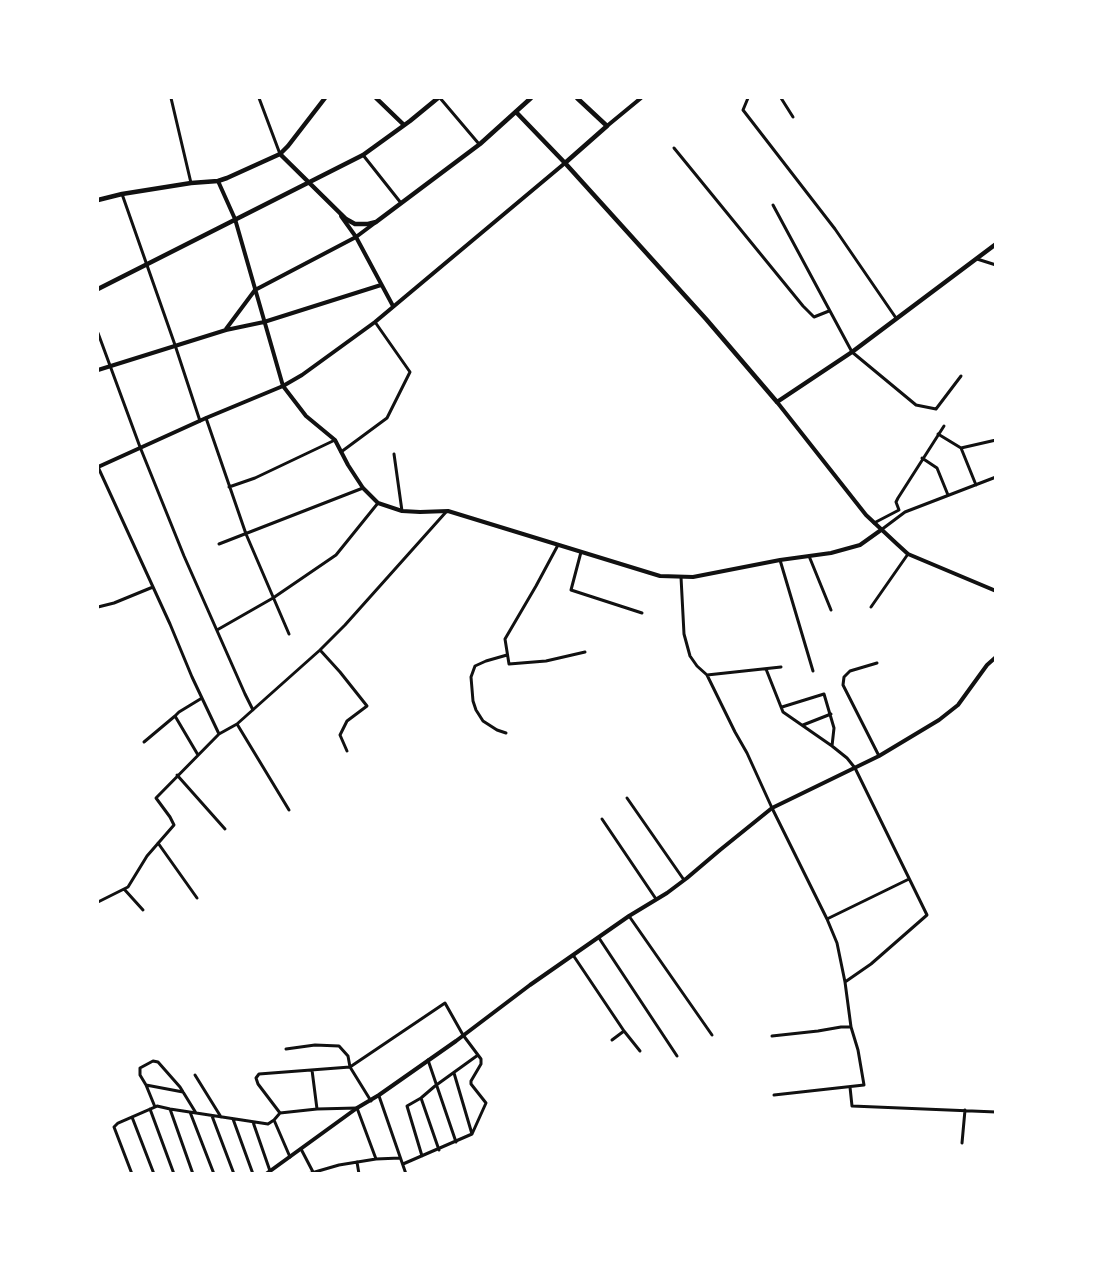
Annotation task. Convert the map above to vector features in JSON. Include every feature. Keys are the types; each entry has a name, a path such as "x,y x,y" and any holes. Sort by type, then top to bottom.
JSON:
{"main road":[{"path":"98,200 191,183 218,181 280,154 325,98"},
{"path":"376,98 404,125"},
{"path":"98,289 363,155 439,98"},
{"path":"280,154 339,214 355,224 368,224 376,222 480,144 531,98"},
{"path":"565,163 607,126 577,98"},
{"path":"516,112 706,319 777,402 852,352 996,244"}],"street":[{"path":"171,98 191,183"},
{"path":"260,98 280,154"},
{"path":"439,98 480,144"},
{"path":"607,126 641,98"},
{"path":"748,98 743,110 835,229 896,318"},
{"path":"782,98 793,117"},
{"path":"674,148 803,306 814,317 830,312"},
{"path":"363,155 401,203"},
{"path":"219,734 98,467 283,386 302,375 375,322 565,163"},
{"path":"218,181 235,219 283,386 306,416 335,440 363,488 378,503 402,511 448,511 660,576 693,577 808,555 831,553 860,545 905,512 996,477"},
{"path":"122,194 200,421"},
{"path":"774,205 852,352 916,405 936,409 961,376"},
{"path":"339,214 356,237 393,306"},
{"path":"226,330 255,290 356,237 376,222"},
{"path":"975,258 996,265"},
{"path":"98,370 381,285"},
{"path":"341,452 387,418 410,372 375,322"},
{"path":"98,333 184,556 253,710"},
{"path":"777,402 880,530 908,554 996,591"},
{"path":"206,418 246,534 289,634"},
{"path":"874,523 899,510 896,502 898,498 944,426"},
{"path":"938,434 961,448 976,484"},
{"path":"229,487 255,478 335,440"},
{"path":"961,448 996,440"},
{"path":"393,454 402,511"},
{"path":"922,458 937,468 948,495"},
{"path":"219,544 363,488"},
{"path":"216,630 273,598 336,555 378,503"},
{"path":"98,902 129,887 142,864 174,825 156,798 219,734 237,724 320,650 448,511"},
{"path":"885,517 889,524"},
{"path":"558,545 505,639 509,664 546,661 585,652"},
{"path":"580,552 571,590 642,613"},
{"path":"871,607 908,554"},
{"path":"808,555 831,610"},
{"path":"780,560 813,671"},
{"path":"681,577 684,634 690,656 707,675 827,919 837,944 846,982 851,1027 858,1050 864,1085 774,1095"},
{"path":"98,607 114,603 153,586"},
{"path":"320,650 367,706 347,721 340,735 346,751"},
{"path":"506,733 483,721 476,710 471,676 475,666 507,655"},
{"path":"253,1122 268,1172 357,1108 371,1101 514,996 684,880 772,808 879,756 939,720 958,705 987,665 996,657"},
{"path":"877,663 850,671 844,677 843,685 879,756"},
{"path":"707,675 781,667"},
{"path":"766,669 783,712 832,746 855,768 927,915 871,964 846,982"},
{"path":"782,707 824,694 834,728 832,746"},
{"path":"144,742 179,712 202,698"},
{"path":"803,725 831,714"},
{"path":"175,716 198,755"},
{"path":"237,724 289,810"},
{"path":"177,775 225,829"},
{"path":"627,798 684,880"},
{"path":"602,819 656,900"},
{"path":"158,843 198,898"},
{"path":"827,919 909,879"},
{"path":"124,889 143,910"},
{"path":"629,916 712,1035"},
{"path":"599,938 677,1056"},
{"path":"573,955 640,1051"},
{"path":"280,1113 258,1084 256,1077 259,1074 350,1067 445,1003 463,1035 481,1059 481,1064 471,1084 486,1103 472,1134 403,1164"},
{"path":"772,1036 851,1027"},
{"path":"612,1040 624,1031"},
{"path":"286,1049 315,1045 339,1046 348,1056 350,1067 371,1101"},
{"path":"422,1156 407,1106 478,1055"},
{"path":"428,1060 456,1142"},
{"path":"155,1107 140,1075 140,1068 153,1061 158,1062 183,1092 196,1113"},
{"path":"312,1070 317,1109"},
{"path":"454,1073 472,1134"},
{"path":"195,1075 221,1117"},
{"path":"146,1085 183,1092"},
{"path":"850,1087 852,1106 996,1112"},
{"path":"379,1095 406,1173"},
{"path":"421,1098 439,1150"},
{"path":"132,1173 114,1127 118,1123 155,1107 268,1124 280,1113 357,1108"},
{"path":"357,1108 376,1159"},
{"path":"150,1109 174,1173"},
{"path":"170,1109 193,1173"},
{"path":"962,1143 965,1110"},
{"path":"190,1112 214,1173"},
{"path":"212,1116 234,1173"},
{"path":"132,1117 154,1173"},
{"path":"233,1119 253,1173"},
{"path":"274,1120 290,1157"},
{"path":"302,1149 313,1173"},
{"path":"308,1173 357,1162 400,1158"},
{"path":"357,1162 359,1173"}]}
